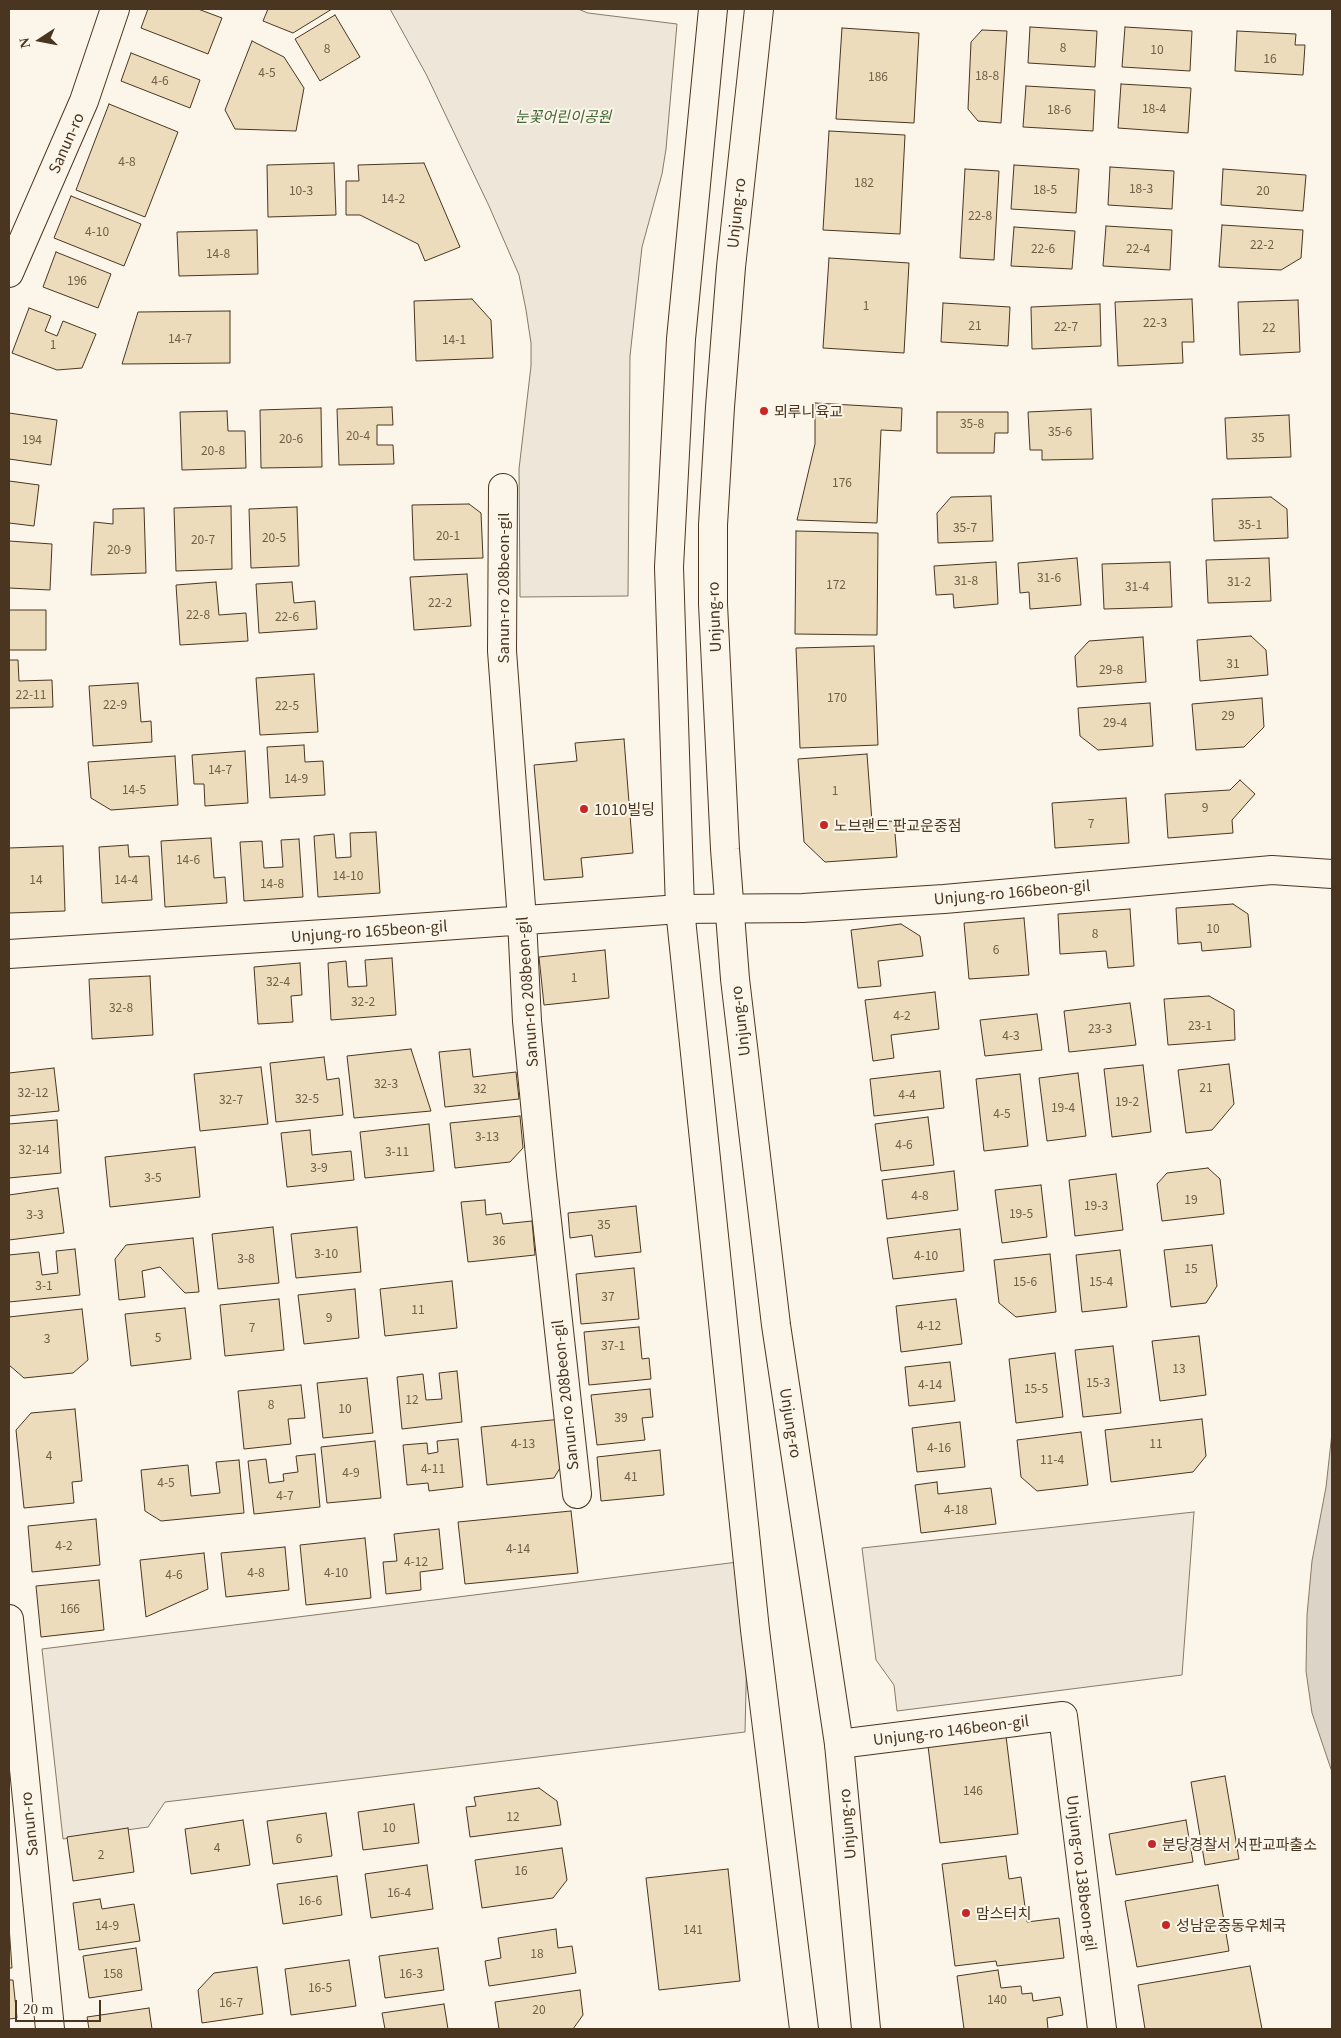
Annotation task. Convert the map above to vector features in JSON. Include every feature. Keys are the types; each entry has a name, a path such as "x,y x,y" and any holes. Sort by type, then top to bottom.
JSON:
{"main road":[{"name":"Sanun-ro","path":"9,273 84,101 115,9"},
{"path":"714,9 681,339 669,567 680,909 755,1630 804,2029"},
{"name":"Unjung-ro","path":"759,9 729,286 713,526 714,614 725,849 735,980 776,1325 839,1744 866,2029"},
{"name":"Sanun-ro 208beon-gil","path":"502,488 502,651 522,920 527,1021 576,1494"},
{"name":"Unjung-ro 166beon-gil","path":"729,908 803,908 1272,870 1332,874"},
{"name":"Unjung-ro 165beon-gil","path":"9,954 680,909 729,908"},
{"name":"Sanun-ro","path":"9,1619 50,2029"},
{"name":"Unjung-ro 146beon-gil","path":"839,1744 1063,1716"},
{"name":"Unjung-ro 138beon-gil","path":"1063,1716 1102,2029"}],"green space":[{"name":"눈꽃어린이공원","path":"390,9 578,9 588,13 677,24 666,149 662,174 642,247 630,356 628,596 520,597 519,469 531,366 531,343 519,275 489,206 426,74"},
{"path":"1194,1512 1182,1675 897,1711 894,1685 876,1660 862,1548"},
{"path":"738,1562 747,1646 745,1732 165,1802 148,1827 63,1839 42,1649"}],"shaded area":[{"path":"1332,1433 1332,1772 1312,1713 1306,1671 1307,1615 1312,1561 1326,1487"}],"building":[{"path":"148,9 198,9 222,18 208,54 141,28"},
{"path":"268,9 332,9 293,33 263,21"},
{"path":"335,15 360,57 320,81 295,39"},
{"path":"1030,27 1097,31 1095,67 1028,63"},
{"path":"1125,27 1192,31 1190,71 1122,67"},
{"path":"842,28 919,33 914,123 836,119"},
{"path":"982,30 1007,31 1001,123 978,121 968,109 971,42"},
{"path":"1237,31 1296,34 1295,45 1305,45 1303,75 1235,71"},
{"path":"252,41 284,57 304,88 296,131 235,129 225,110"},
{"path":"131,53 200,80 190,108 121,81"},
{"path":"1121,84 1191,88 1188,133 1118,128"},
{"path":"1026,86 1095,90 1093,131 1023,127"},
{"path":"109,104 178,132 145,217 76,190"},
{"path":"829,131 905,135 900,234 823,230"},
{"path":"334,163 336,215 268,217 267,165"},
{"path":"424,163 460,247 425,261 418,244 360,215 346,215 346,181 359,181 358,165"},
{"path":"1014,165 1079,169 1076,213 1011,209"},
{"path":"1110,167 1174,171 1172,209 1108,205"},
{"path":"965,169 999,171 994,260 960,258"},
{"path":"1223,169 1306,175 1303,211 1221,205"},
{"path":"71,196 141,224 124,266 54,238"},
{"path":"1222,225 1303,230 1301,258 1281,270 1219,267"},
{"path":"1106,226 1172,230 1170,270 1103,266"},
{"path":"1014,227 1075,231 1072,269 1011,266"},
{"path":"257,230 258,274 179,276 177,232"},
{"path":"56,252 111,274 98,308 43,287"},
{"path":"829,258 909,263 904,353 823,348"},
{"path":"472,299 491,320 493,358 416,361 414,301"},
{"path":"1192,299 1194,342 1182,342 1183,363 1118,366 1115,302"},
{"path":"1298,300 1300,352 1240,355 1238,302"},
{"path":"943,303 1010,307 1008,346 941,342"},
{"path":"1100,304 1101,346 1032,349 1031,307"},
{"path":"29,308 51,316 45,331 57,336 63,321 96,334 82,368 57,370 12,353"},
{"path":"230,311 230,363 122,364 138,312"},
{"path":"815,403 902,408 901,431 881,430 877,523 797,520 815,444"},
{"path":"392,407 393,425 377,425 377,445 393,445 394,464 339,465 337,409"},
{"path":"321,408 322,467 261,468 260,410"},
{"path":"1091,409 1093,459 1042,460 1042,450 1030,450 1028,412"},
{"path":"227,411 228,431 245,431 246,468 182,470 180,412"},
{"path":"937,412 1008,412 1008,433 995,433 994,453 937,453"},
{"path":"9,413 57,420 51,465 9,459"},
{"path":"1289,415 1291,457 1227,459 1225,418"},
{"path":"9,481 39,485 34,526 9,523"},
{"path":"991,496 993,541 938,543 937,513 951,497"},
{"path":"1271,497 1287,509 1288,538 1214,541 1212,499"},
{"path":"469,504 481,513 483,558 414,560 412,505"},
{"path":"231,506 232,569 176,571 174,508"},
{"path":"297,507 299,566 251,568 249,509"},
{"path":"144,508 146,573 91,575 94,522 113,524 113,509"},
{"path":"796,531 878,533 877,635 795,634"},
{"path":"9,541 52,544 50,590 9,588"},
{"path":"1077,558 1081,605 1030,609 1029,592 1020,593 1018,563"},
{"path":"1269,558 1271,601 1208,603 1206,560"},
{"path":"996,562 998,604 954,608 953,594 936,595 934,566"},
{"path":"1170,562 1172,607 1104,609 1102,564"},
{"path":"467,574 471,626 414,630 410,577"},
{"path":"216,582 219,615 246,613 248,641 180,645 176,585"},
{"path":"292,582 294,603 315,601 317,629 259,633 256,584"},
{"path":"9,610 46,610 46,650 9,650"},
{"path":"1251,636 1266,650 1268,675 1200,681 1197,640"},
{"path":"1143,637 1146,682 1077,687 1075,656 1089,641"},
{"path":"874,646 878,745 800,748 796,648"},
{"path":"9,660 18,660 19,681 52,680 53,707 9,708"},
{"path":"314,674 318,732 260,735 256,678"},
{"path":"138,683 141,722 151,721 152,742 93,746 89,686"},
{"path":"1262,698 1264,727 1244,747 1196,750 1192,704"},
{"path":"1150,703 1153,746 1098,750 1080,736 1078,708"},
{"name":"1010빌딩","path":"624,739 633,853 581,858 583,877 544,880 534,765 577,761 575,743"},
{"path":"304,745 305,762 323,761 325,795 270,798 267,747"},
{"path":"245,751 248,803 205,806 204,784 194,784 192,755"},
{"path":"867,754 872,822 894,821 897,857 825,862 804,842 798,759"},
{"path":"175,756 178,805 111,810 91,798 88,762"},
{"path":"1240,780 1255,794 1232,820 1233,833 1168,838 1165,794 1230,790"},
{"path":"1126,798 1129,843 1055,848 1052,803"},
{"path":"376,832 380,893 318,897 314,836 334,834 336,858 351,857 350,833"},
{"path":"211,838 214,878 225,877 227,903 165,907 161,841"},
{"path":"299,839 303,897 244,901 240,842 262,841 264,868 283,867 281,840"},
{"path":"128,845 129,857 149,856 152,900 102,903 99,847"},
{"path":"63,846 65,911 9,913 9,848"},
{"path":"1233,904 1248,914 1251,947 1202,951 1201,942 1178,944 1176,908"},
{"path":"1130,909 1134,966 1108,968 1106,951 1060,954 1058,914"},
{"path":"1024,918 1029,975 969,979 964,923"},
{"path":"901,924 920,936 923,956 878,961 881,986 858,988 851,930"},
{"path":"605,950 609,998 544,1005 539,957"},
{"path":"392,958 396,1015 331,1020 328,963 346,961 348,987 367,986 365,960"},
{"path":"300,963 302,995 291,996 293,1022 258,1024 254,967"},
{"path":"150,976 153,1035 92,1039 89,979"},
{"path":"935,992 939,1029 891,1035 894,1058 873,1061 865,1000"},
{"path":"1209,996 1234,1010 1235,1040 1168,1045 1164,999"},
{"path":"1130,1003 1136,1045 1069,1052 1064,1011"},
{"path":"1037,1014 1042,1050 985,1056 980,1020"},
{"path":"411,1049 431,1111 354,1118 347,1056"},
{"path":"470,1049 473,1077 516,1072 519,1099 445,1107 439,1052"},
{"path":"324,1057 327,1080 339,1078 343,1115 276,1122 270,1063"},
{"path":"1229,1064 1234,1104 1212,1130 1186,1133 1178,1070"},
{"path":"1143,1065 1151,1132 1112,1137 1104,1069"},
{"path":"261,1067 268,1124 200,1131 194,1074"},
{"path":"54,1068 59,1111 9,1116 9,1073"},
{"path":"940,1071 944,1108 874,1116 870,1079"},
{"path":"1078,1073 1086,1136 1047,1141 1039,1078"},
{"path":"1020,1074 1028,1146 984,1151 976,1079"},
{"path":"520,1116 523,1148 510,1162 455,1168 450,1123"},
{"path":"928,1117 934,1165 881,1171 875,1124"},
{"path":"57,1120 61,1173 9,1178 9,1124"},
{"path":"429,1124 434,1171 365,1178 360,1132"},
{"path":"310,1130 312,1155 351,1151 354,1180 287,1187 281,1133"},
{"path":"195,1147 200,1197 110,1207 105,1157"},
{"path":"1208,1168 1220,1179 1224,1214 1162,1221 1157,1184 1167,1173"},
{"path":"954,1171 958,1210 887,1219 882,1180"},
{"path":"1116,1174 1123,1230 1075,1236 1069,1180"},
{"path":"1041,1185 1047,1237 1002,1243 995,1190"},
{"path":"58,1188 64,1233 9,1240 9,1195"},
{"path":"485,1200 486,1215 501,1213 503,1224 532,1221 535,1255 468,1262 461,1202"},
{"path":"636,1206 641,1252 595,1257 592,1235 570,1238 568,1213"},
{"path":"273,1227 279,1283 218,1289 212,1234"},
{"path":"357,1227 361,1272 296,1278 291,1234"},
{"path":"960,1229 964,1271 893,1279 887,1238"},
{"path":"193,1238 199,1292 185,1293 160,1267 142,1271 145,1297 119,1300 115,1259 126,1245"},
{"path":"1212,1245 1217,1286 1206,1303 1171,1307 1164,1250"},
{"path":"75,1249 80,1295 9,1302 9,1255 39,1252 42,1275 58,1273 56,1251"},
{"path":"1120,1250 1127,1307 1082,1312 1076,1255"},
{"path":"1050,1254 1056,1312 1016,1317 999,1303 994,1260"},
{"path":"634,1268 639,1319 581,1324 576,1274"},
{"path":"452,1281 457,1328 385,1336 380,1289"},
{"path":"355,1289 359,1338 304,1344 298,1295"},
{"path":"279,1299 284,1350 225,1356 220,1305"},
{"path":"956,1299 962,1344 901,1352 896,1306"},
{"path":"185,1308 191,1359 131,1366 125,1314"},
{"path":"82,1309 88,1360 73,1373 24,1378 9,1365 9,1317"},
{"path":"639,1327 642,1359 649,1358 651,1379 589,1385 584,1332"},
{"path":"1199,1336 1206,1395 1160,1401 1152,1341"},
{"path":"1113,1346 1121,1413 1083,1417 1075,1350"},
{"path":"1055,1353 1063,1417 1016,1423 1009,1359"},
{"path":"950,1362 955,1401 909,1406 905,1367"},
{"path":"457,1371 462,1422 402,1429 397,1377 423,1374 426,1400 442,1399 439,1373"},
{"path":"367,1378 373,1433 323,1438 317,1383"},
{"path":"301,1385 305,1418 288,1419 291,1444 244,1449 238,1391"},
{"path":"650,1389 653,1417 642,1418 645,1440 597,1445 591,1395"},
{"path":"75,1409 82,1481 72,1482 74,1503 24,1508 16,1430 31,1413"},
{"path":"562,1419 566,1458 554,1478 487,1485 481,1427"},
{"path":"1202,1419 1206,1456 1193,1472 1111,1482 1105,1430"},
{"path":"960,1422 965,1467 917,1472 912,1428"},
{"path":"1081,1432 1088,1485 1037,1491 1021,1477 1017,1440"},
{"path":"458,1439 463,1487 429,1491 428,1483 407,1485 403,1445 427,1443 428,1454 438,1452 437,1441"},
{"path":"375,1441 381,1498 327,1503 321,1447"},
{"path":"660,1450 664,1495 601,1501 597,1457"},
{"path":"315,1454 320,1507 254,1514 248,1461 266,1459 269,1483 284,1481 283,1474 298,1472 296,1456"},
{"path":"239,1460 244,1513 161,1521 145,1511 141,1470 188,1465 191,1496 220,1493 216,1462"},
{"path":"937,1482 938,1494 991,1488 996,1524 921,1533 915,1485"},
{"path":"571,1511 578,1573 465,1584 458,1522"},
{"path":"96,1519 100,1565 32,1572 28,1526"},
{"path":"439,1529 443,1569 420,1572 421,1590 386,1594 383,1562 397,1561 394,1534"},
{"path":"365,1538 371,1598 306,1605 300,1545"},
{"path":"285,1547 289,1590 226,1597 221,1553"},
{"path":"204,1553 208,1589 146,1617 140,1560"},
{"path":"99,1580 104,1630 41,1637 36,1586"},
{"path":"1006,1736 1018,1834 940,1843 928,1746"},
{"path":"1225,1776 1239,1859 1205,1865 1191,1782"},
{"path":"539,1788 557,1801 561,1825 470,1837 466,1807 476,1806 474,1797"},
{"path":"414,1804 419,1843 363,1850 358,1812"},
{"path":"326,1813 332,1856 273,1864 267,1821"},
{"path":"243,1820 250,1865 191,1874 185,1829"},
{"path":"1186,1820 1193,1862 1116,1875 1109,1834"},
{"path":"128,1828 134,1872 73,1881 67,1837"},
{"path":"562,1848 567,1880 553,1898 482,1908 475,1860"},
{"path":"1006,1856 1009,1879 1021,1877 1027,1922 1059,1918 1064,1958 997,1966 996,1961 955,1966 942,1864"},
{"path":"427,1865 433,1909 371,1918 365,1874"},
{"path":"728,1869 740,1981 659,1990 646,1878"},
{"path":"337,1876 342,1915 283,1924 277,1884"},
{"path":"1218,1885 1229,1951 1137,1967 1125,1901"},
{"path":"100,1899 102,1909 134,1904 140,1941 79,1950 73,1903"},
{"path":"9,1926 12,1968 9,1968"},
{"path":"556,1929 558,1948 572,1946 576,1973 489,1986 485,1961 501,1958 498,1938"},
{"path":"136,1948 142,1990 89,1998 83,1956"},
{"path":"438,1948 444,1990 385,1998 379,1956"},
{"path":"349,1960 356,2006 291,2015 285,1969"},
{"path":"1250,1966 1262,2029 1145,2029 1138,1985"},
{"path":"257,1967 263,2014 202,2023 198,1990 214,1973"},
{"path":"998,1970 1001,1988 1021,1986 1022,1994 1032,1993 1033,2001 1060,1997 1063,2015 1047,2018 1048,2029 964,2029 957,1976"},
{"path":"9,1980 13,1980 17,2018 9,2019"},
{"path":"580,1990 583,2015 573,2029 499,2029 495,2002"},
{"path":"444,2004 448,2029 385,2029 382,2013"},
{"path":"149,2008 152,2029 89,2029 87,2017"}],"place":[{"name":"뫼루니육교","path":"764,411"},
{"name":"1010빌딩","path":"584,809"},
{"name":"노브랜드 판교운중점","path":"824,825"},
{"name":"분당경찰서 서판교파출소","path":"1152,1844"},
{"name":"맘스터치","path":"966,1913"},
{"name":"성남운중동우체국","path":"1166,1925"}]}
